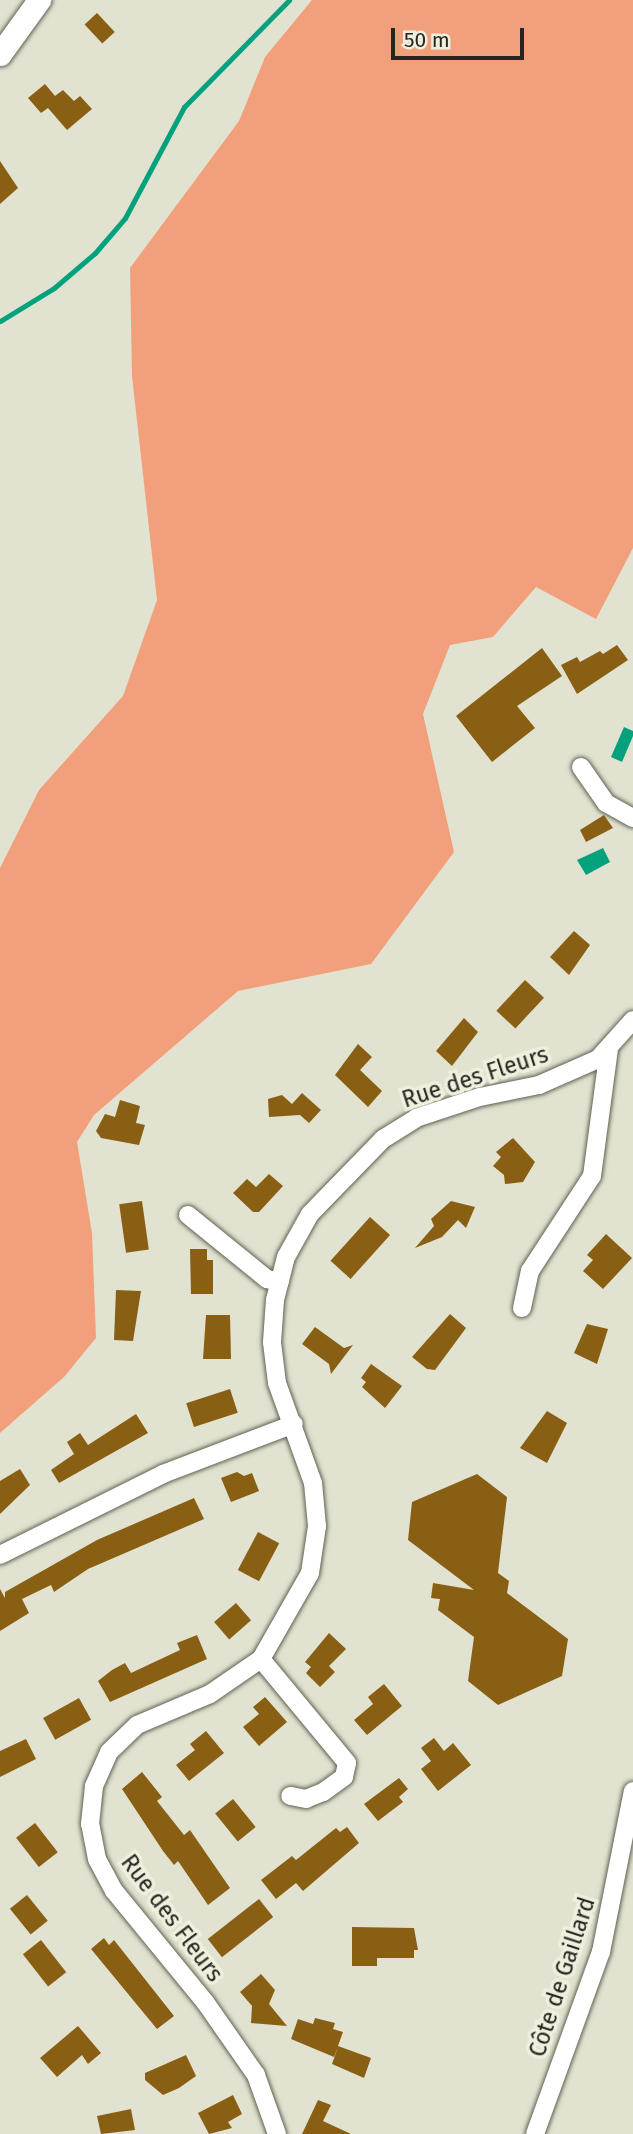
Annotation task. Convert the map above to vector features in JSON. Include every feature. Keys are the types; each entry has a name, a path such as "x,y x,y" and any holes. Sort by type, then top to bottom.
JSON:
{"main road":[{"path":"0,54 39,0"}],"street":[{"path":"581,767 606,803 633,818"},
{"name":"Rue des Fleurs","path":"277,2134 256,2075 205,2002 114,1891 97,1859 90,1824 94,1786 108,1752 137,1726 210,1694 261,1659 301,1595 317,1526 313,1483 294,1424 277,1383 272,1342 286,1257 310,1214 383,1139 428,1114 539,1085 609,1049 633,1020"},
{"path":"522,1308 530,1271 592,1176 609,1049"},
{"path":"188,1215 267,1279 280,1282"},
{"path":"0,1555 163,1474 294,1424"},
{"path":"261,1659 347,1763 344,1777 323,1792 306,1799 290,1796"},
{"name":"Côte de Gaillard","path":"534,2134 601,1952 633,1791"}],"shaded area":[{"path":"312,0 633,0 633,548 596,619 536,587 493,637 450,645 423,714 454,852 371,964 238,991 94,1115 77,1142 92,1233 96,1338 64,1377 0,1433 0,868 39,790 123,696 157,600 132,376 130,268 239,121 265,57"},
{"path":"624,727 633,731 633,736 622,762 611,757"},
{"path":"603,848 610,862 586,875 577,860"}],"building":[{"path":"97,13 115,32 102,44 85,25"},
{"path":"45,84 55,96 63,90 74,101 80,96 92,109 67,130 48,108 41,113 28,98"},
{"path":"0,161 18,188 0,204"},
{"path":"617,645 628,660 577,694 561,665 577,657 580,662 600,651 603,654"},
{"path":"542,648 562,676 517,706 535,728 492,762 456,716"},
{"path":"604,815 613,828 586,842 580,830"},
{"path":"574,931 590,945 569,975 550,957"},
{"path":"525,980 544,998 515,1028 496,1011"},
{"path":"464,1018 478,1032 452,1066 436,1051"},
{"path":"358,1044 372,1057 360,1070 382,1091 368,1107 335,1075"},
{"path":"302,1093 321,1110 309,1123 300,1115 269,1117 268,1099 282,1095 292,1104"},
{"path":"120,1100 140,1106 136,1123 145,1125 139,1145 101,1138 96,1131 105,1114 115,1117"},
{"path":"513,1138 535,1162 523,1182 505,1184 504,1175 493,1166 501,1157 496,1152"},
{"path":"269,1174 283,1186 259,1212 253,1212 233,1193 247,1179 256,1187"},
{"path":"142,1201 149,1250 126,1253 119,1204"},
{"path":"451,1201 475,1207 466,1228 458,1220 442,1237 415,1248 434,1226 431,1219"},
{"path":"370,1217 390,1235 351,1279 331,1261"},
{"path":"606,1234 632,1258 603,1289 583,1271 593,1260 587,1255"},
{"path":"190,1249 207,1249 207,1260 213,1260 213,1294 191,1294"},
{"path":"116,1290 141,1291 133,1341 114,1340"},
{"path":"450,1314 466,1328 435,1370 427,1369 412,1357"},
{"path":"206,1315 230,1315 231,1359 203,1359"},
{"path":"587,1324 608,1329 597,1364 574,1353"},
{"path":"315,1327 344,1348 353,1345 331,1374 329,1364 302,1344"},
{"path":"371,1364 402,1386 385,1408 362,1387 366,1382 361,1378"},
{"path":"230,1389 238,1413 194,1427 186,1403"},
{"path":"547,1411 567,1423 547,1463 520,1448"},
{"path":"136,1414 148,1433 59,1483 51,1470 74,1454 67,1442 80,1433 88,1445"},
{"path":"20,1469 30,1485 0,1514 0,1481"},
{"path":"237,1472 244,1476 252,1473 259,1491 231,1502 221,1478"},
{"path":"477,1474 507,1497 498,1573 509,1581 507,1593 568,1639 562,1676 498,1705 468,1681 474,1637 438,1610 440,1599 431,1598 433,1583 474,1590 408,1540 412,1502"},
{"path":"194,1498 204,1519 88,1569 54,1592 51,1585 22,1599 29,1613 0,1631 0,1589 5,1598 5,1592 97,1540"},
{"path":"258,1532 279,1543 259,1581 238,1570"},
{"path":"236,1603 251,1620 229,1639 214,1622"},
{"path":"329,1633 346,1649 329,1666 335,1672 320,1687 306,1673 311,1667 305,1662"},
{"path":"197,1635 207,1659 110,1702 98,1681 112,1670 125,1663 131,1673 180,1650 177,1643"},
{"path":"384,1684 402,1706 367,1735 354,1720 373,1704 368,1697"},
{"path":"265,1697 287,1722 259,1746 243,1727 259,1714 253,1707"},
{"path":"79,1698 91,1720 55,1740 43,1718"},
{"path":"206,1731 224,1753 189,1781 176,1765 195,1750 190,1744"},
{"path":"434,1738 444,1751 453,1743 471,1765 438,1791 421,1769 431,1761 421,1748"},
{"path":"26,1739 36,1759 0,1777 0,1751"},
{"path":"142,1772 162,1797 157,1801 184,1835 190,1830 230,1888 208,1905 178,1861 174,1865 163,1851 122,1789"},
{"path":"399,1778 408,1789 399,1797 403,1802 378,1821 364,1804"},
{"path":"233,1799 256,1827 238,1841 215,1813"},
{"path":"35,1823 58,1852 39,1867 16,1838"},
{"path":"347,1827 359,1843 303,1891 296,1883 276,1899 261,1880 292,1856 296,1860 336,1828 340,1832"},
{"path":"27,1895 48,1921 31,1934 10,1909"},
{"path":"259,1899 273,1917 222,1957 208,1939"},
{"path":"352,1927 414,1928 418,1950 414,1950 414,1958 377,1958 377,1966 352,1966"},
{"path":"104,1938 109,1945 114,1940 174,2016 157,2029 91,1949"},
{"path":"41,1940 66,1972 48,1986 23,1954"},
{"path":"261,1974 275,1990 269,2004 287,2026 251,2023 252,2006 240,1992"},
{"path":"315,2018 335,2023 333,2029 343,2032 338,2046 371,2058 364,2078 332,2064 338,2047 334,2057 291,2039 298,2019 313,2024"},
{"path":"78,2026 101,2053 88,2064 82,2055 57,2077 40,2058"},
{"path":"186,2055 196,2076 179,2088 163,2095 145,2080 145,2073"},
{"path":"233,2095 242,2114 228,2122 232,2128 209,2134 198,2113"},
{"path":"318,2100 331,2105 323,2121 351,2134 302,2134"},
{"path":"131,2109 135,2130 101,2134 97,2116"}],"waterway":[{"path":"0,321 54,288 95,253 125,218 184,107 289,0"}]}
